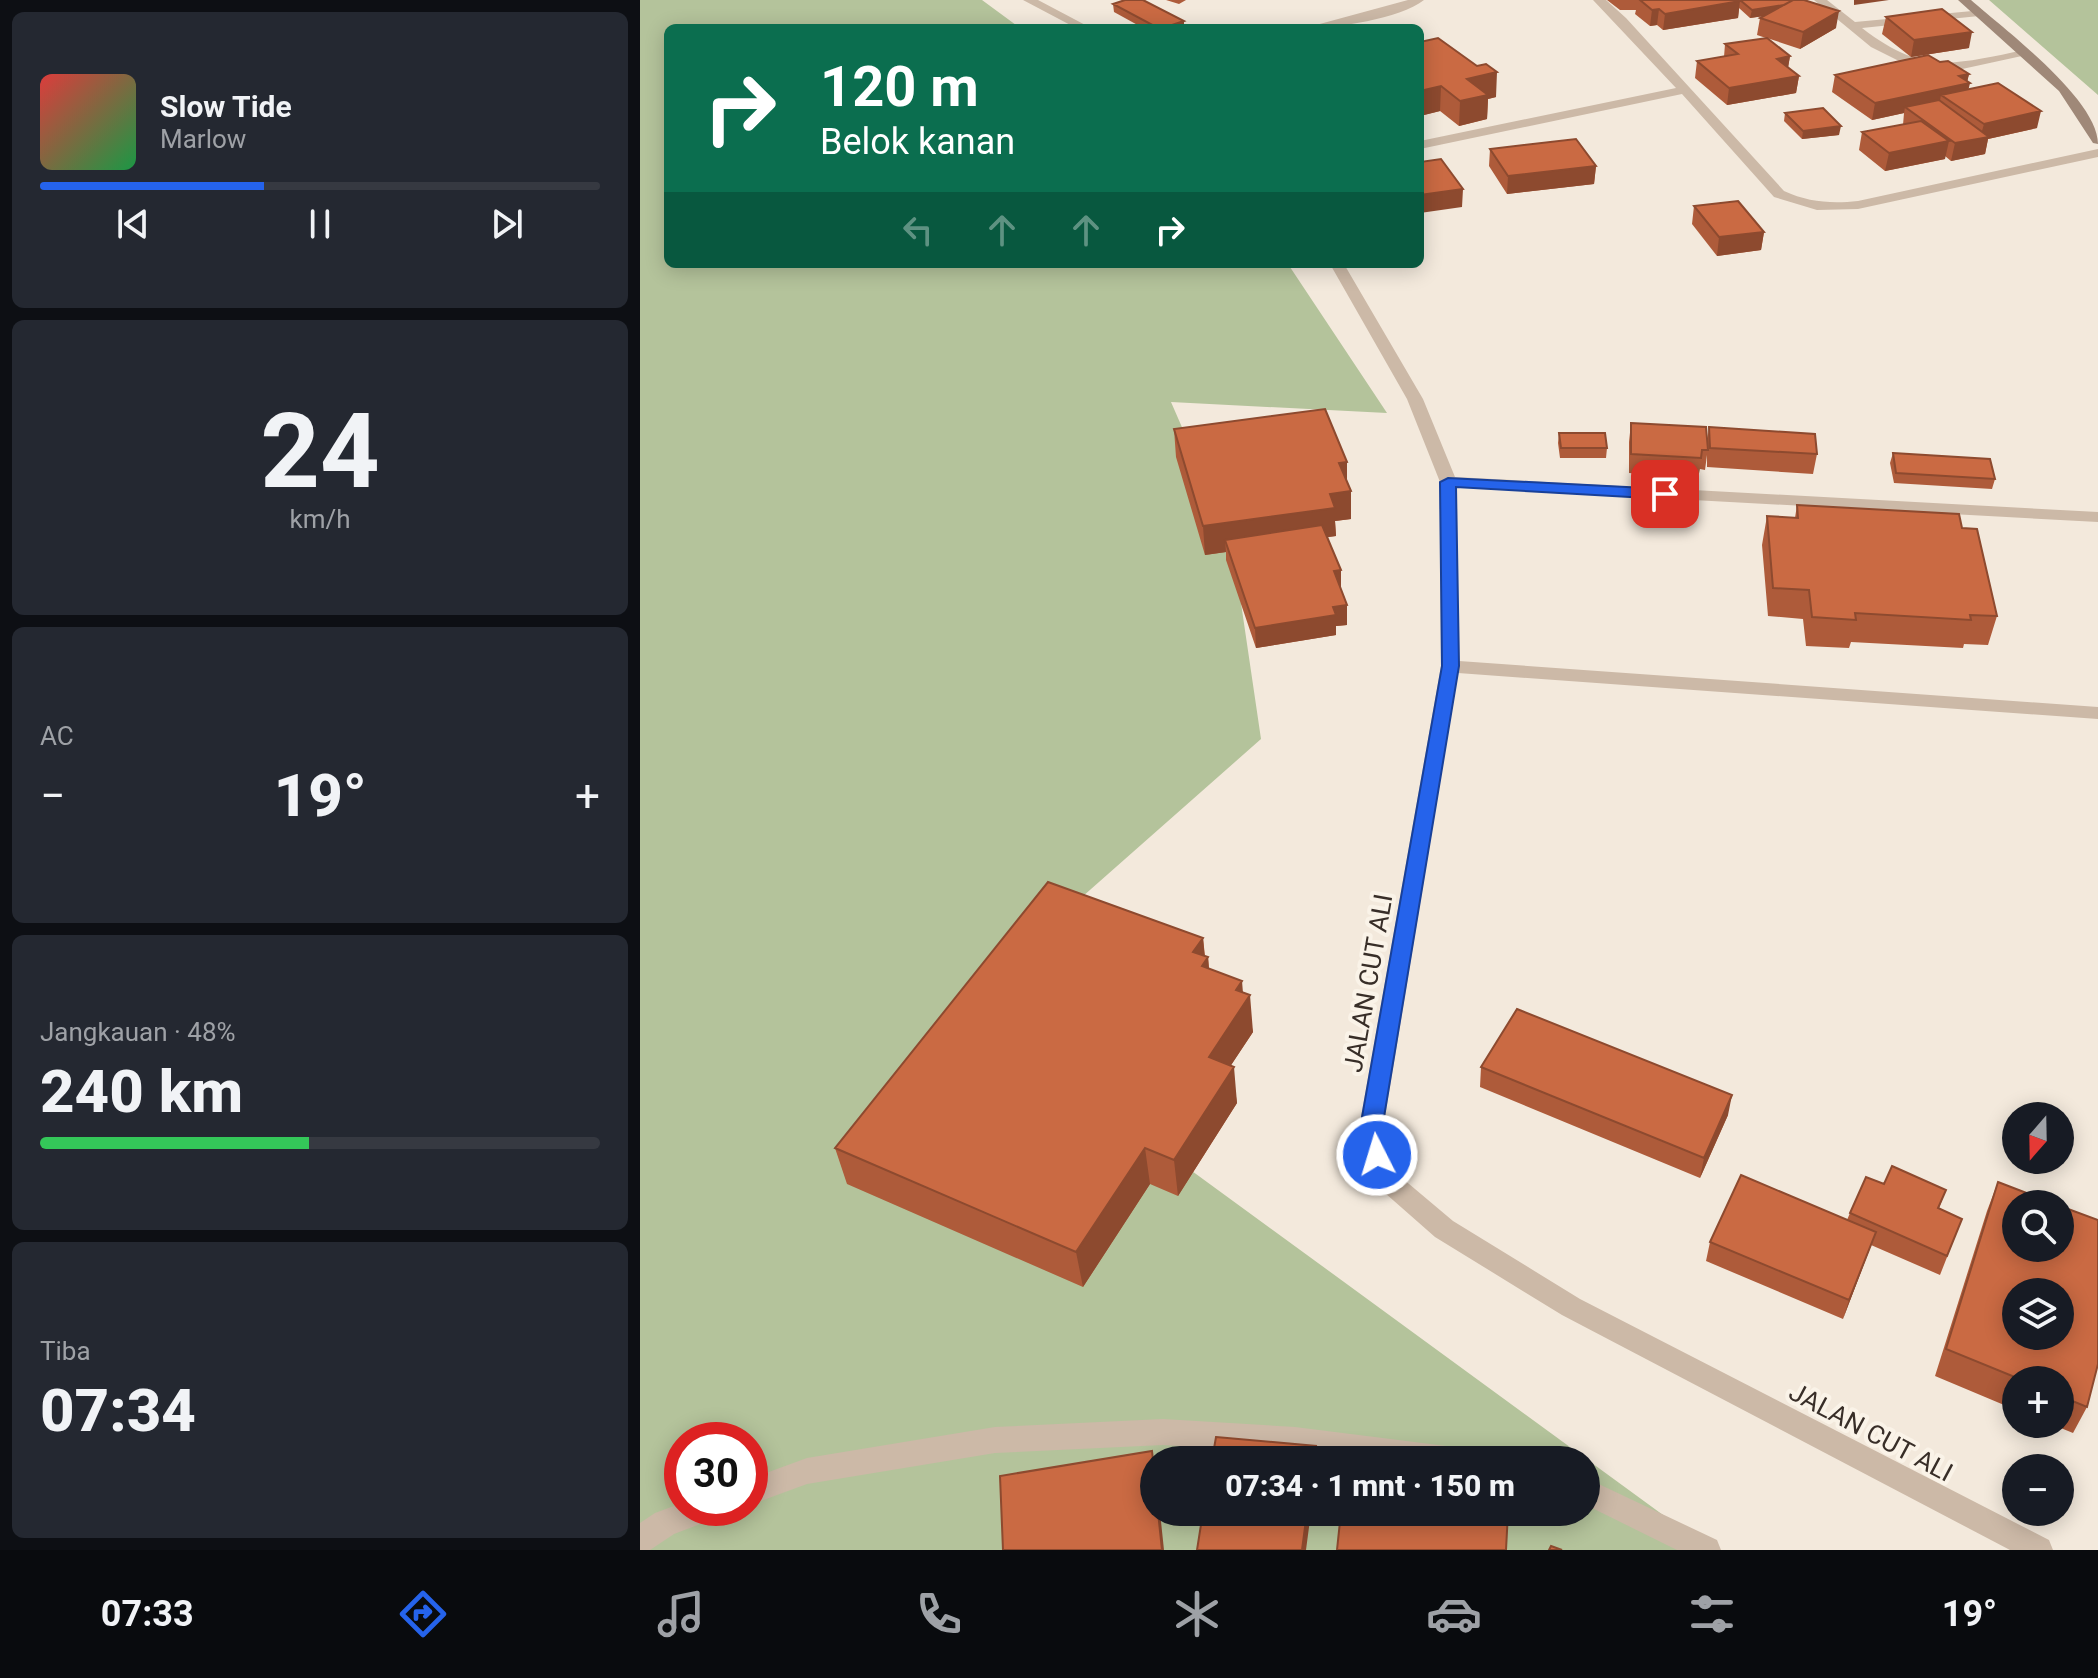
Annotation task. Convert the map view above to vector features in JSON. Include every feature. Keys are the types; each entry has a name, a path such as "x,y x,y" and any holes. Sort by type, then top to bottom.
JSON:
{"main road":[{"path":"1964,0 2064,89 2082,111 2098,140"},
{"path":"2082,111 2098,119"}],"street":[{"path":"1029,0 1077,24"},
{"path":"1329,24 1393,10 1418,0"},
{"path":"1599,0 1622,20 1779,194 1813,206 1858,205 2098,153"},
{"path":"1820,0 1878,48 1917,67 1955,67 2025,54"},
{"path":"1852,26 1979,12"},
{"path":"1424,144 1683,90"},
{"name":"JALAN CUT ALI","path":"1339,268 1415,399 1448,482 1450,666 1373,1117 1377,1155 1386,1179 1444,1229 1571,1307 2039,1550"},
{"path":"1448,482 2098,517"},
{"path":"1450,666 2098,713"},
{"path":"768,1485 807,1471 995,1440 1148,1433 1295,1440 1343,1446"},
{"path":"1600,1498 1707,1550"},
{"path":"640,1540 664,1524"}],"green space":[{"path":"640,0 982,0 1015,24 664,24 664,268 1291,268 1387,413 1171,402 1232,542 1261,739 962,1003 1569,1446 1140,1446 1140,1526 1600,1526 1600,1469 1711,1550 640,1550"},
{"path":"1989,0 2098,0 2098,95"}],"building":[{"path":"1143,0 1184,21 1150,24 1113,4"},
{"path":"1640,0 1740,1 1665,14 1659,9 1652,10"},
{"path":"1740,0 1793,0 1784,5 1752,10"},
{"path":"1793,0 1804,0 1839,11 1803,32 1760,18"},
{"path":"1942,9 1972,32 1914,40 1886,17"},
{"path":"1438,38 1477,66 1486,64 1497,72 1467,79 1488,95 1460,101 1441,86 1424,90 1424,41"},
{"path":"1767,38 1790,56 1777,59 1799,76 1729,88 1697,61 1738,54 1725,44"},
{"path":"1928,55 1940,62 1948,61 1969,74 1959,76 1970,83 1875,103 1835,75"},
{"path":"1998,83 2041,111 1984,124 1941,95"},
{"path":"1939,100 1989,137 1955,143 1905,107"},
{"path":"1823,108 1841,126 1803,131 1785,113"},
{"path":"1921,121 1949,141 1889,153 1862,132"},
{"path":"1576,139 1596,166 1508,176 1490,149"},
{"path":"1441,159 1463,189 1424,194 1424,161"},
{"path":"1738,201 1764,232 1719,237 1694,206"},
{"path":"1325,409 1347,462 1339,463 1351,491 1330,494 1335,508 1203,526 1174,429"},
{"path":"1631,423 1706,427 1708,450 1702,450 1701,458 1631,454"},
{"path":"1709,427 1815,434 1817,454 1710,448"},
{"path":"1559,433 1605,433 1607,448 1561,448"},
{"path":"1893,453 1990,459 1995,479 1896,473"},
{"path":"1797,505 1959,514 1962,528 1977,529 1997,616 1970,615 1971,620 1855,613 1856,620 1812,617 1809,590 1773,588 1767,516 1798,518"},
{"path":"1322,525 1341,570 1334,571 1347,605 1333,607 1336,615 1255,628 1225,540"},
{"path":"1048,882 1203,938 1193,952 1208,957 1202,966 1242,981 1236,990 1250,995 1209,1057 1234,1067 1174,1160 1145,1148 1076,1252 835,1148"},
{"path":"1517,1009 1732,1095 1704,1158 1481,1067"},
{"path":"1892,1166 1946,1190 1938,1208 1962,1219 1947,1256 1850,1213 1866,1177 1884,1184"},
{"path":"1741,1175 1876,1232 1849,1300 1710,1242"},
{"path":"1998,1182 2019,1190 2002,1190 2002,1262 2074,1262 2074,1211 2098,1220 2098,1364 2087,1407 2074,1402 2074,1366 2002,1366 2002,1372 1946,1349"},
{"path":"1216,1437 1316,1446 1214,1446"},
{"path":"1140,1453 1140,1526 1159,1526 1162,1550 1003,1550 1000,1476"},
{"path":"1201,1526 1305,1526 1302,1550 1197,1550"},
{"path":"1340,1526 1507,1526 1506,1550 1337,1550"}],"route":[{"path":"1377,1155 1373,1117 1450,666 1448,482 1665,494"}]}
